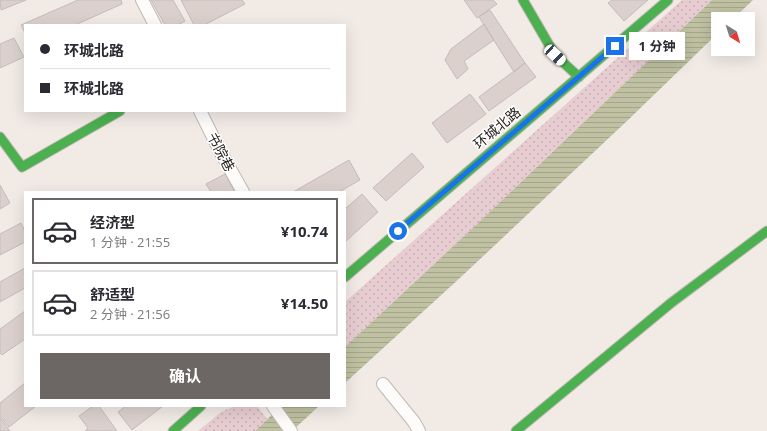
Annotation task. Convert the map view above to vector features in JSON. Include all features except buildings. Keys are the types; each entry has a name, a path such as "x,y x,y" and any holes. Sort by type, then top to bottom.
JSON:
{"street":[{"path":"142,0 154,24"},
{"path":"522,0 555,55 579,77"},
{"name":"环城北路","path":"346,276 668,0"},
{"path":"0,137 22,167 118,112"},
{"name":"书院巷","path":"200,112 242,191"},
{"path":"516,431 584,374 730,257 767,230"},
{"path":"384,384 414,422 419,431"},
{"path":"174,431 200,407"},
{"path":"274,407 291,431"}],"shaded area":[{"path":"682,0 712,0 476,225 346,346 346,301"},
{"path":"712,0 753,0 740,12 711,12 711,40 462,276 346,382 346,346 476,225"},
{"path":"233,407 258,407 267,419 255,431 198,431 221,412"},
{"path":"280,407 318,407 292,431 255,431"}],"traffic: fast":[{"path":"523,0 555,55 579,77"},
{"path":"346,276 668,0"},
{"path":"0,137 22,167 118,112"},
{"path":"516,431 671,303 767,231"},
{"path":"173,431 200,407"}],"route":[{"path":"398,231 615,46"}]}
